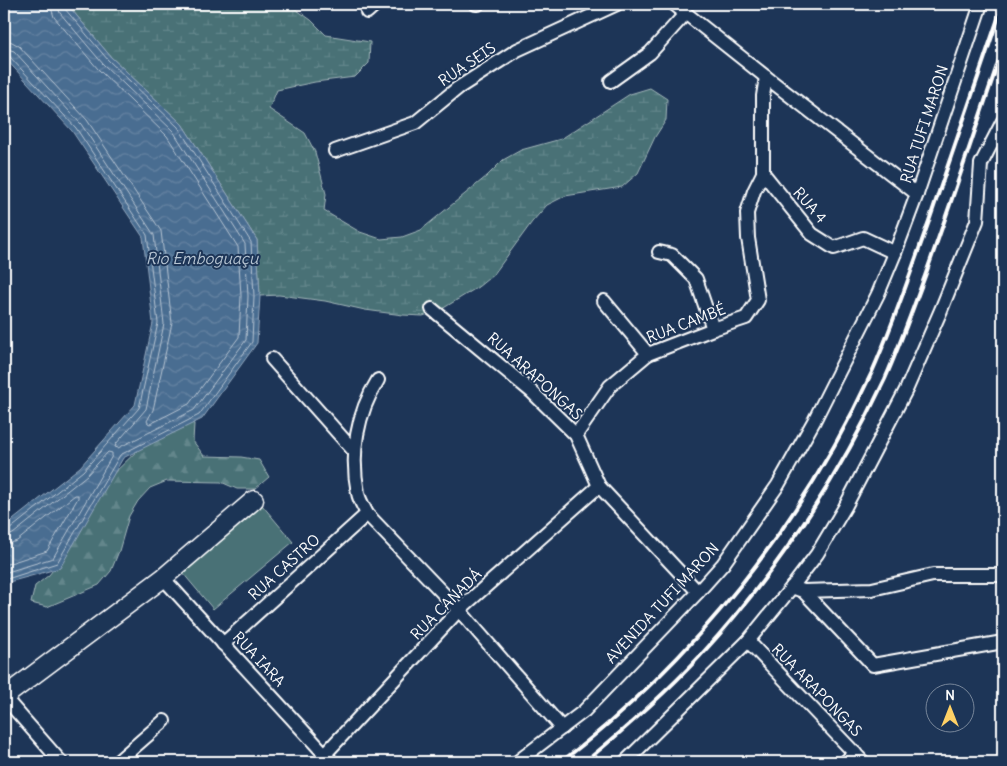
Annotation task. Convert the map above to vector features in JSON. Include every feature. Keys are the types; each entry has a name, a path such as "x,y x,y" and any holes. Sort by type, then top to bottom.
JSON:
{"street":[{"name":"RUA SEIS","path":"336,151 415,123 458,88 517,50 617,4"},
{"path":"674,4 917,194"},
{"name":"RUA TUFI MARON","path":"895,253 917,194 981,4"},
{"path":"611,81 650,53 686,13"},
{"name":"RUA CAMBÉ","path":"576,436 610,386 648,354 746,318 758,300 748,238 747,213 762,174 766,77"},
{"path":"625,762 798,589 845,507 907,388 941,310 976,221 981,164 1003,121"},
{"name":"RUA 4","path":"762,174 812,234 834,248 863,238 895,253"},
{"path":"659,252 672,255 696,279 712,329"},
{"name":"AVENIDA TUFI MARON","path":"517,762 584,710 723,564 778,485 814,420 878,294 895,253"},
{"path":"604,301 648,354"},
{"name":"RUA ARAPONGAS","path":"432,309 532,392 576,436 599,486 698,592"},
{"path":"272,359 354,451"},
{"path":"378,380 368,396 360,418 354,451 358,494 367,514 459,610 562,728"},
{"name":"RUA CANADÁ","path":"328,758 459,610 599,486"},
{"path":"61,762 4,697 163,578 254,500"},
{"name":"RUA CASTRO","path":"223,644 367,514"},
{"path":"798,589 872,589 933,574 1003,575"},
{"name":"RUA IARA","path":"163,578 328,758"},
{"path":"798,589 873,665 1003,642"},
{"name":"RUA ARAPONGAS","path":"748,641 859,758"},
{"path":"117,762 164,721"},
{"path":"845,762 859,758"}],"green space":[{"path":"67,4 293,4 294,8 311,20 326,35 370,42 369,63 355,77 315,82 277,90 269,109 305,133 315,152 326,194 324,211 360,232 381,239 402,237 421,230 487,176 503,160 521,150 561,139 630,94 650,88 667,99 666,120 655,137 638,173 622,187 565,196 547,205 532,222 494,274 478,287 442,309 423,316 403,315 365,310 325,301 279,295 260,296 257,240 182,124 111,57"},
{"path":"175,418 194,424 193,441 204,456 241,457 259,460 269,477 255,489 237,489 221,482 167,481 150,488 138,501 129,516 111,571 99,585 47,607 31,603 35,586 49,575 60,561 107,480 148,440"},
{"path":"262,505 293,542 213,609 182,572"}],"water":[{"name":"Rio Emboguaçu","path":"4,4 67,4 111,57 182,124 257,240 260,296 257,343 202,419 123,458 60,568 9,582 4,586 4,527 80,467 135,405 153,323 143,237 72,131 4,57"}],"railway":[{"path":"561,762 610,722 656,680 740,586 777,536 812,483 844,429 888,335 1003,4"},
{"path":"585,762 673,684 728,625 779,559 826,489 867,416 901,341 935,248 1003,48"}]}
